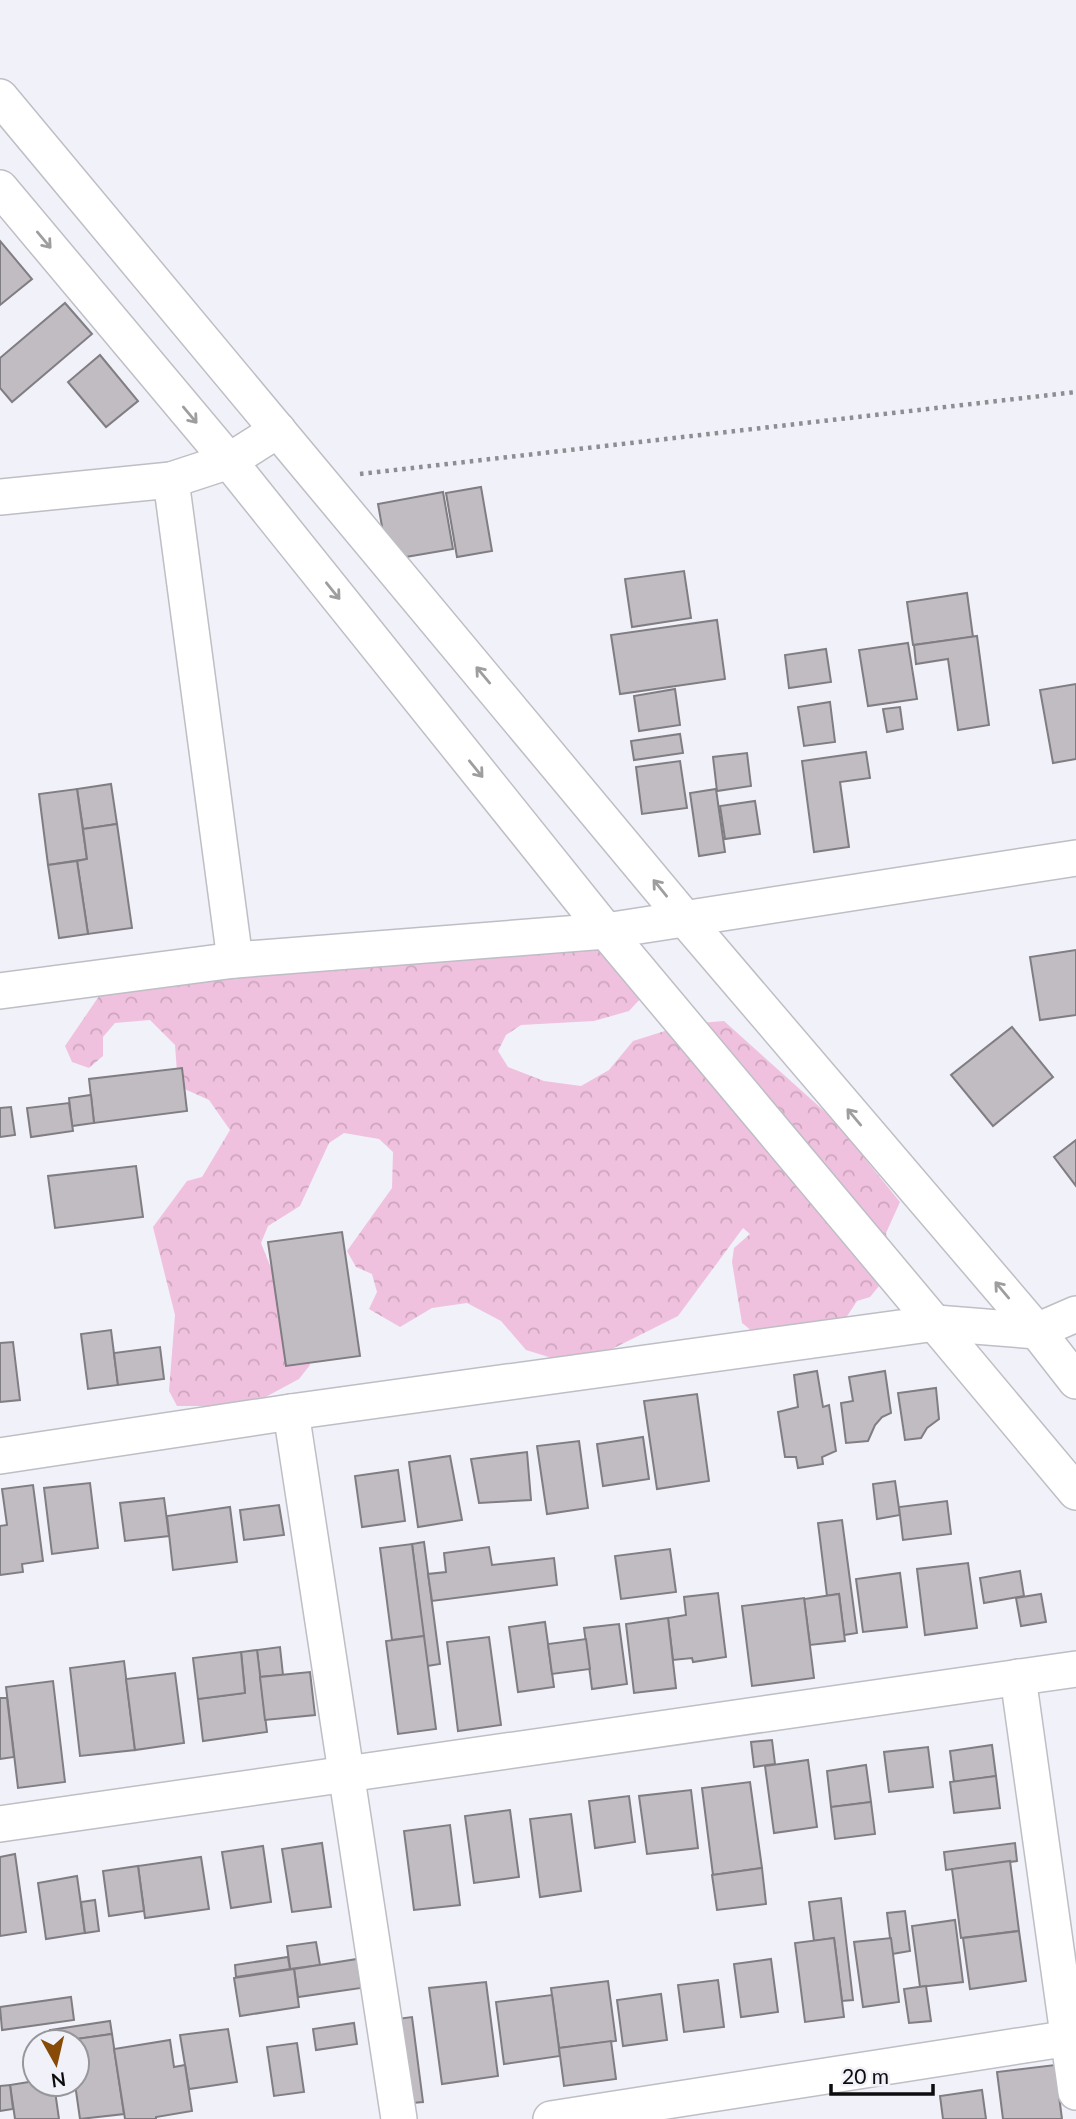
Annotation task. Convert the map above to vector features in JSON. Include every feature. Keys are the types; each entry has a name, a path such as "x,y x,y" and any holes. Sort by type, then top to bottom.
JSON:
{"street":[{"path":"0,97 686,920 1037,1331 1076,1381"},
{"path":"0,188 229,461 606,932 1076,1492"},
{"path":"0,497 171,480 229,461 278,430"},
{"path":"171,480 235,960"},
{"path":"0,991 235,960 606,932 1076,858"},
{"path":"0,1456 291,1412 936,1323 1037,1331 1076,1314"},
{"path":"291,1412 399,2119"},
{"path":"0,1824 1076,1669"},
{"path":"1018,1677 1072,2038 1076,2092"},
{"path":"551,2119 1072,2038"}],"path":[{"path":"319,479 1076,392"}],"green space":[{"path":"600,915 642,997 629,1011 594,1021 521,1025 506,1035 498,1051 508,1067 544,1081 581,1086 609,1070 633,1041 687,1024 724,1021 832,1118 841,1118 863,1137 866,1160 900,1202 886,1233 888,1247 877,1273 879,1286 870,1297 857,1301 840,1327 762,1339 742,1323 732,1262 734,1248 750,1234 743,1228 678,1316 578,1366 526,1350 501,1321 467,1303 432,1308 400,1327 369,1309 377,1292 372,1274 356,1267 347,1251 392,1188 393,1152 379,1139 344,1133 329,1143 300,1206 268,1226 261,1243 310,1365 299,1379 249,1406 177,1406 169,1391 175,1315 153,1227 187,1181 202,1177 230,1130 209,1100 178,1086 175,1045 150,1020 115,1023 103,1037 103,1056 89,1068 72,1062 65,1046 127,955 279,950"}],"building":[{"path":"0,241 32,279 0,305"},
{"path":"65,303 92,334 12,402 0,388 0,358"},
{"path":"100,355 138,401 106,427 68,382"},
{"path":"481,487 492,551 457,557 446,493"},
{"path":"443,492 453,549 388,560 378,504"},
{"path":"684,571 691,618 632,627 625,579"},
{"path":"967,593 973,637 913,645 907,602"},
{"path":"717,620 725,679 620,694 611,635"},
{"path":"977,636 989,725 958,730 948,659 916,664 914,645"},
{"path":"908,643 917,699 868,706 859,650"},
{"path":"826,649 831,682 789,688 785,655"},
{"path":"1076,684 1076,759 1053,763 1040,690"},
{"path":"675,689 680,725 639,731 634,696"},
{"path":"830,702 835,742 804,746 798,707"},
{"path":"900,707 903,729 887,732 883,709"},
{"path":"680,734 683,753 634,760 631,741"},
{"path":"866,752 870,778 840,782 849,847 814,852 802,761"},
{"path":"747,753 751,786 717,791 713,757"},
{"path":"680,761 687,808 642,814 636,767"},
{"path":"111,784 117,824 83,829 77,789"},
{"path":"77,789 87,859 48,865 39,794"},
{"path":"716,789 725,852 699,856 690,793"},
{"path":"755,801 760,834 725,839 720,806"},
{"path":"117,824 132,928 88,934 77,861 87,859 83,829"},
{"path":"77,861 88,934 59,938 48,865"},
{"path":"1076,950 1076,1015 1040,1020 1030,957"},
{"path":"1012,1027 1053,1077 993,1126 951,1075"},
{"path":"182,1068 187,1111 94,1123 89,1079"},
{"path":"91,1095 94,1123 72,1126 69,1098"},
{"path":"69,1103 73,1131 31,1137 27,1108"},
{"path":"11,1107 15,1135 0,1137 0,1108"},
{"path":"1076,1140 1076,1186 1054,1157"},
{"path":"136,1166 143,1217 55,1228 48,1176"},
{"path":"342,1232 360,1356 286,1366 268,1242"},
{"path":"111,1330 118,1385 88,1389 81,1334"},
{"path":"13,1342 20,1400 0,1402 0,1343"},
{"path":"160,1347 164,1379 118,1385 114,1353"},
{"path":"817,1371 823,1407 829,1405 836,1451 822,1457 823,1464 798,1468 796,1457 785,1457 778,1412 798,1407 794,1375"},
{"path":"885,1371 891,1413 882,1417 875,1425 868,1441 846,1443 841,1403 853,1401 849,1377"},
{"path":"936,1388 939,1419 927,1428 921,1438 905,1440 898,1393"},
{"path":"697,1394 709,1481 657,1489 644,1401"},
{"path":"643,1437 649,1479 603,1486 597,1444"},
{"path":"579,1441 588,1508 547,1514 537,1446"},
{"path":"527,1452 531,1500 479,1503 471,1459"},
{"path":"450,1456 462,1520 418,1527 409,1462"},
{"path":"398,1470 405,1521 362,1527 355,1476"},
{"path":"895,1481 900,1515 877,1519 873,1484"},
{"path":"90,1483 98,1548 52,1554 44,1488"},
{"path":"33,1485 43,1561 22,1564 23,1572 0,1575 0,1526 7,1525 2,1489"},
{"path":"164,1498 169,1536 125,1541 120,1503"},
{"path":"947,1501 951,1534 903,1540 899,1507"},
{"path":"279,1505 284,1535 244,1540 240,1510"},
{"path":"230,1507 237,1562 173,1570 167,1516"},
{"path":"842,1520 857,1633 844,1635 839,1594 827,1596 818,1523"},
{"path":"424,1542 440,1664 427,1666 412,1544"},
{"path":"412,1544 424,1636 392,1640 380,1548"},
{"path":"489,1547 492,1565 554,1558 557,1585 432,1601 428,1574 446,1572 444,1553"},
{"path":"670,1549 676,1592 621,1599 615,1556"},
{"path":"968,1563 977,1628 925,1635 917,1569"},
{"path":"1020,1571 1024,1596 984,1603 980,1578"},
{"path":"900,1573 907,1627 863,1632 856,1579"},
{"path":"718,1593 726,1657 693,1662 692,1658 673,1660 668,1618 686,1615 684,1597"},
{"path":"839,1594 845,1641 810,1645 804,1599"},
{"path":"1041,1594 1046,1622 1021,1626 1016,1598"},
{"path":"804,1598 814,1678 752,1686 742,1606"},
{"path":"668,1618 676,1688 634,1693 626,1624"},
{"path":"545,1622 554,1687 518,1692 509,1627"},
{"path":"619,1624 627,1684 592,1689 584,1628"},
{"path":"424,1636 436,1729 398,1734 386,1641"},
{"path":"489,1637 501,1725 458,1731 447,1642"},
{"path":"586,1639 590,1669 552,1674 548,1644"},
{"path":"280,1647 283,1675 260,1677 257,1650"},
{"path":"257,1650 267,1732 203,1741 198,1699 245,1693 241,1652"},
{"path":"241,1652 245,1693 198,1699 193,1658"},
{"path":"124,1661 135,1750 80,1756 70,1668"},
{"path":"310,1672 315,1715 265,1720 260,1677"},
{"path":"175,1673 184,1743 135,1750 126,1679"},
{"path":"53,1681 65,1782 18,1788 6,1687"},
{"path":"0,1698 7,1698 14,1757 0,1759"},
{"path":"772,1740 775,1764 754,1767 751,1742"},
{"path":"992,1745 996,1776 954,1782 950,1751"},
{"path":"928,1747 933,1787 889,1792 884,1752"},
{"path":"808,1760 817,1827 774,1833 765,1766"},
{"path":"866,1765 871,1802 831,1807 827,1771"},
{"path":"996,1776 1000,1808 954,1813 950,1782"},
{"path":"750,1782 762,1868 713,1875 702,1788"},
{"path":"691,1790 698,1848 647,1854 639,1796"},
{"path":"629,1796 635,1842 595,1848 589,1801"},
{"path":"871,1802 875,1834 835,1839 831,1807"},
{"path":"510,1810 519,1877 474,1883 465,1816"},
{"path":"571,1814 581,1891 540,1897 530,1819"},
{"path":"450,1825 460,1905 414,1910 404,1831"},
{"path":"322,1843 331,1907 292,1912 282,1849"},
{"path":"1015,1843 1017,1861 946,1870 944,1852"},
{"path":"263,1846 271,1902 231,1908 222,1852"},
{"path":"15,1854 26,1932 0,1936 0,1857"},
{"path":"201,1857 209,1909 145,1918 138,1866"},
{"path":"1010,1861 1019,1931 961,1938 952,1869"},
{"path":"138,1866 144,1911 109,1916 103,1871"},
{"path":"762,1868 766,1904 717,1910 712,1875"},
{"path":"77,1876 85,1933 46,1939 38,1883"},
{"path":"841,1898 853,2000 842,2001 834,1938 814,1941 809,1902"},
{"path":"95,1900 99,1931 85,1933 81,1902"},
{"path":"905,1911 910,1951 892,1954 887,1913"},
{"path":"955,1920 963,1982 920,1987 912,1926"},
{"path":"1019,1931 1026,1981 970,1989 963,1938"},
{"path":"834,1938 844,2017 805,2022 795,1943"},
{"path":"891,1938 899,2002 863,2007 854,1942"},
{"path":"316,1942 320,1965 290,1969 287,1946"},
{"path":"288,1957 290,1969 236,1977 235,1965"},
{"path":"357,1959 361,1988 298,1997 294,1969"},
{"path":"771,1959 778,2012 741,2017 734,1964"},
{"path":"294,1969 299,2007 240,2016 234,1978"},
{"path":"718,1980 724,2027 684,2032 678,1985"},
{"path":"608,1981 616,2041 559,2048 551,1988"},
{"path":"486,1982 498,2076 442,2084 429,1988"},
{"path":"926,1986 931,2021 909,2023 904,1989"},
{"path":"661,1994 667,2040 623,2046 617,2000"},
{"path":"552,1995 560,2056 504,2064 496,2002"},
{"path":"71,1997 74,2020 2,2030 0,2007"},
{"path":"412,2017 423,2102 400,2104 389,2020"},
{"path":"110,2021 112,2034 91,2037 91,2028 63,2028"},
{"path":"354,2023 357,2044 316,2050 313,2029"},
{"path":"228,2029 237,2082 189,2089 180,2035"},
{"path":"112,2034 124,2114 80,2119 77,2098 91,2098 91,2037"},
{"path":"170,2040 174,2067 185,2065 192,2111 156,2119 125,2119 114,2049"},
{"path":"611,2041 616,2079 564,2086 559,2048"},
{"path":"297,2043 304,2092 274,2096 267,2047"},
{"path":"1055,2065 1062,2119 1003,2119 997,2072"},
{"path":"21,2083 21,2098 56,2098 59,2119 15,2119 10,2085"},
{"path":"10,2085 13,2109 0,2111 0,2086"},
{"path":"982,2090 986,2119 943,2119 940,2096"}]}
